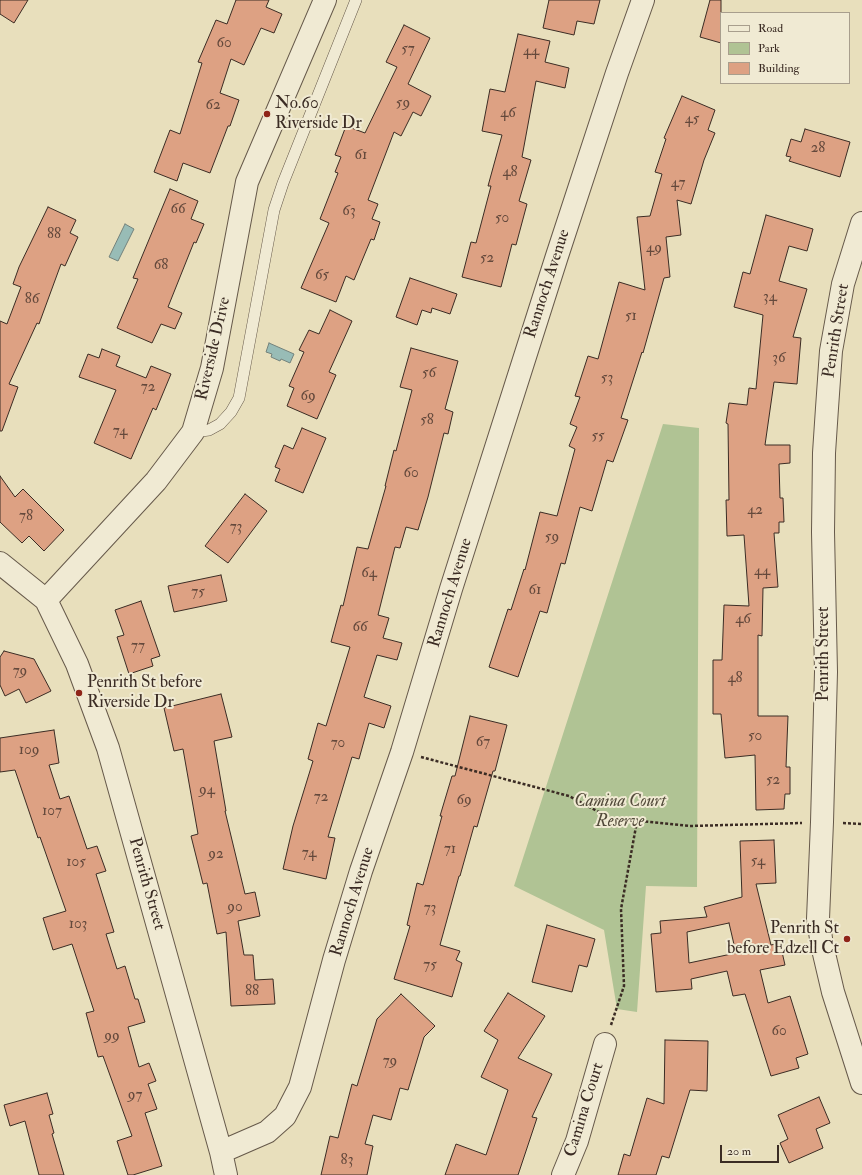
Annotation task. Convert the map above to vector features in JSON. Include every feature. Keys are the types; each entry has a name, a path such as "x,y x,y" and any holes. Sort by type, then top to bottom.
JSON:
{"street":[{"name":"Riverside Drive","path":"46,600 156,481 193,432 212,368 247,182 324,0"},
{"name":"Rannoch Avenue","path":"221,1152 267,1132 286,1116 300,1087 334,960 361,871 402,752 451,589 557,256 617,73 643,0"},
{"name":"Penrith Street","path":"862,223 843,284 831,351 824,453 823,532 826,672 818,920 833,992 862,1083"},
{"path":"0,563 46,600"},
{"name":"Penrith Street","path":"46,600 77,664 108,748 221,1152 226,1175"},
{"name":"Camina Court","path":"563,1175 577,1141 605,1044"}],"lane":[{"path":"193,432 209,430 220,424 239,398 274,210 356,0"}],"path":[{"path":"402,752 569,796 610,818 690,826 822,822"},
{"path":"605,1044 624,986 621,909 637,820"}],"green space":[{"name":"Camina Court Reserve","path":"663,424 699,428 697,887 646,886 637,1012 617,1009 604,930 514,886"}],"water":[{"path":"125,224 134,229 118,261 109,257"},
{"path":"269,343 294,354 290,363 271,357 272,354 266,352"}],"building":[{"path":"0,0 28,0 14,23 0,14"},
{"path":"236,0 269,0 266,7 282,14 274,33 261,28 244,65 231,59 220,93 239,100 230,126 228,126 210,173 183,163 177,181 154,172 170,130 180,134 202,63 198,62 216,20 227,24"},
{"path":"549,0 600,0 594,24 577,21 574,35 543,28"},
{"path":"710,0 721,0 720,43 700,37"},
{"path":"404,25 430,38 408,84 431,96 421,116 413,112 401,136 394,132 368,200 378,204 372,219 380,222 374,240 371,239 354,280 346,276 336,302 301,288 329,223 320,219 338,173 335,172 341,157 335,155 346,126 365,133 397,67 386,62"},
{"path":"518,34 550,41 545,62 569,68 565,88 536,81 522,157 531,160 519,201 527,204 516,245 512,244 501,287 462,277 471,242 476,243 491,186 488,186 502,135 482,131 490,89 505,92"},
{"path":"682,96 715,110 708,130 715,133 704,160 691,204 677,200 681,235 666,237 670,277 664,278 643,353 642,352 621,418 628,420 613,462 607,460 592,511 580,507 565,564 561,563 547,613 540,611 518,677 489,667 508,609 511,610 524,569 525,570 540,512 557,516 575,449 569,446 577,427 570,424 580,397 575,396 588,356 598,359 619,282 645,290 637,217 650,216 662,174 655,172 666,139 664,138"},
{"path":"805,129 850,142 840,177 789,161 791,157 786,156 791,139 801,142"},
{"path":"170,189 198,201 191,219 204,224 196,243 194,242 168,307 182,313 175,329 161,324 152,343 117,328 138,279 133,278"},
{"path":"48,207 76,220 70,233 78,237 65,266 61,264 39,324 37,323 9,384 18,387 2,431 0,431 0,321 7,324 21,287 13,284 19,267"},
{"path":"766,215 813,229 807,251 789,246 779,281 807,289 793,337 801,338 797,384 774,382 765,445 790,445 790,463 779,464 780,498 783,498 784,522 779,522 779,533 774,533 778,587 763,588 762,636 758,635 758,716 788,716 786,767 790,767 790,794 785,794 784,809 756,810 755,755 725,758 721,714 713,714 713,660 722,660 724,605 749,606 744,535 727,536 726,500 729,500 728,424 726,423 729,403 747,405 749,388 756,389 763,315 734,307 743,272 750,274"},
{"path":"410,278 457,294 450,314 432,308 431,313 422,310 417,325 396,317"},
{"path":"330,310 352,321 329,372 336,375 317,419 287,406 294,388 289,386 304,352 299,350 309,330 319,334"},
{"path":"411,348 458,361 445,409 453,412 448,434 444,433 418,530 406,527 400,548 395,547 378,615 389,618 383,638 402,643 397,660 377,655 364,697 391,706 384,728 369,723 359,759 352,757 328,837 335,838 326,879 283,869 293,826 313,761 308,759 318,723 326,726 350,647 331,642 341,605 343,606 357,547 368,549 386,486 394,450 396,451 412,390 400,387"},
{"path":"102,349 120,356 116,366 146,378 151,366 171,374 156,410 153,408 131,459 94,443 116,390 79,377 88,354 99,358"},
{"path":"302,428 326,438 303,493 275,481 280,469 275,467 284,445 293,449"},
{"path":"0,476 15,497 23,489 64,530 44,551 29,536 22,543 0,522"},
{"path":"245,494 267,511 228,563 205,546"},
{"path":"221,575 227,601 174,612 168,586"},
{"path":"141,601 160,656 151,659 153,666 129,674 117,637 124,635 115,610"},
{"path":"4,651 34,659 51,691 26,703 19,689 5,696 0,685 0,657"},
{"path":"221,694 232,737 214,741 225,811 245,894 255,892 260,916 238,921 244,955 253,955 255,980 273,979 275,1004 231,1006 226,932 217,934 207,883 203,884 191,836 198,834 183,749 174,751 164,708"},
{"path":"470,716 507,725 495,771 493,771 477,827 474,826 440,945 460,951 456,960 462,963 452,997 394,979 410,926 407,925 417,883 423,885 442,816 440,816 452,776 455,776"},
{"path":"54,730 59,763 49,765 60,799 69,796 87,849 97,846 106,871 96,874 114,932 106,934 117,969 125,966 135,999 138,999 145,1022 128,1027 139,1067 149,1063 156,1081 148,1084 157,1109 145,1113 162,1166 133,1175 128,1175 117,1141 132,1136 103,1056 98,1057 86,1013 94,1011 72,944 53,950 43,918 66,911 40,837 38,838 15,770 0,772 0,738"},
{"path":"774,840 776,883 756,884 771,945 780,943 785,965 760,970 768,1003 790,996 808,1054 796,1058 799,1068 771,1076 745,994 733,996 727,971 691,979 692,989 656,992 651,934 661,933 660,921 707,917 704,907 742,897 740,841","holes":["729,923 736,953 689,963 687,932"]},
{"path":"547,925 595,939 587,967 579,965 572,992 532,982"},
{"path":"508,993 545,1016 518,1058 552,1074 532,1117 537,1118 518,1175 445,1175 456,1144 486,1155 508,1090 481,1077 498,1040 484,1031"},
{"path":"401,994 435,1026 424,1037 408,1090 400,1088 391,1120 373,1115 365,1144 373,1146 367,1175 321,1175 330,1136 338,1138 352,1084 357,1086 377,1019"},
{"path":"665,1040 708,1041 707,1091 690,1090 669,1158 662,1156 656,1175 618,1175 624,1154 630,1156 647,1098 664,1104"},
{"path":"47,1093 53,1114 49,1115 54,1133 52,1134 64,1175 39,1175 25,1121 10,1126 4,1105"},
{"path":"819,1097 830,1123 816,1129 823,1148 789,1163 780,1143 788,1139 778,1115"}],"place":[{"name":"No.60 Riverside Dr","path":"267,114"},
{"name":"Penrith St before Riverside Dr","path":"79,693"},
{"name":"Penrith St before Edzell Ct","path":"847,939"}]}
